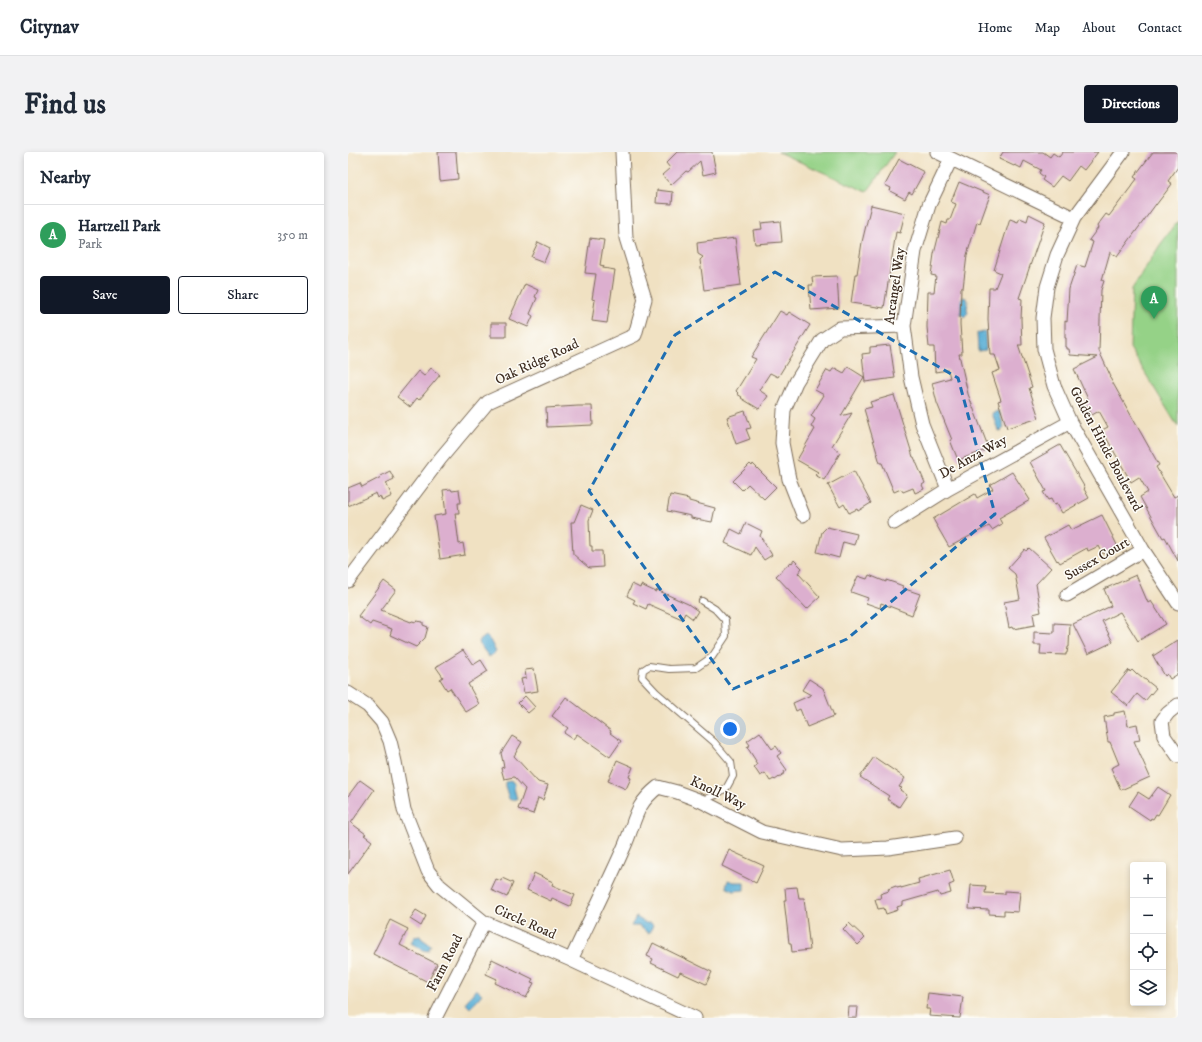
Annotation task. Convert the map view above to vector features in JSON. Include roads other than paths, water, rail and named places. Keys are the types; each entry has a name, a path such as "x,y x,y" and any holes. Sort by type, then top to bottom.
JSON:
{"street":[{"name":"Oak Ridge Road","path":"348,581 440,459 488,402 635,335 645,300 626,238 622,152"},
{"path":"937,152 1074,218"},
{"name":"Golden Hinde Boulevard","path":"1123,152 1074,218 1057,255 1047,287 1043,318 1044,349 1054,386 1070,422 1143,550 1178,602"},
{"name":"Arcangel Way","path":"948,489 922,424 910,377 904,326 915,251 929,205 951,160"},
{"path":"802,514 789,479 782,443 784,410 796,382 822,340 840,328 904,326"},
{"name":"De Anza Way","path":"894,523 948,489 1070,422"},
{"name":"Sussex Court","path":"1067,595 1143,550"},
{"name":"Circle Road","path":"348,693 368,706 382,722 390,741 404,810 428,871 439,885 484,922 571,960 695,1018"},
{"path":"1178,705 1168,713 1162,721 1164,736 1178,756"},
{"name":"Knoll Way","path":"571,960 626,844 638,809 646,796 658,787 678,792 701,801 762,832 842,850 888,848 955,838"},
{"name":"Farm Road","path":"435,1018 484,922"}],"lane":[{"path":"701,801 716,795 727,787 733,776 731,762 714,742 656,692 642,677 643,670 649,666 696,668 712,657 726,636 725,620 715,609 702,601"}],"water":[{"path":"963,297 968,301 968,313 964,317 960,313 960,301"},
{"path":"985,332 986,350 978,351 977,333"},
{"path":"999,411 1004,428 1001,431 998,430 992,413"},
{"path":"486,636 490,640 496,652 489,657 480,645 479,641"},
{"path":"512,781 515,785 514,788 517,799 510,800 505,782"},
{"path":"728,880 734,882 744,882 744,890 733,891 726,887"},
{"path":"636,917 653,925 650,932 648,933 639,926 631,926"},
{"path":"420,936 431,945 428,951 423,950 411,943 414,937"},
{"path":"476,989 482,994 470,1008 465,1003"}],"place":[{"name":"Hartzell Park","path":"1154,319"}]}
